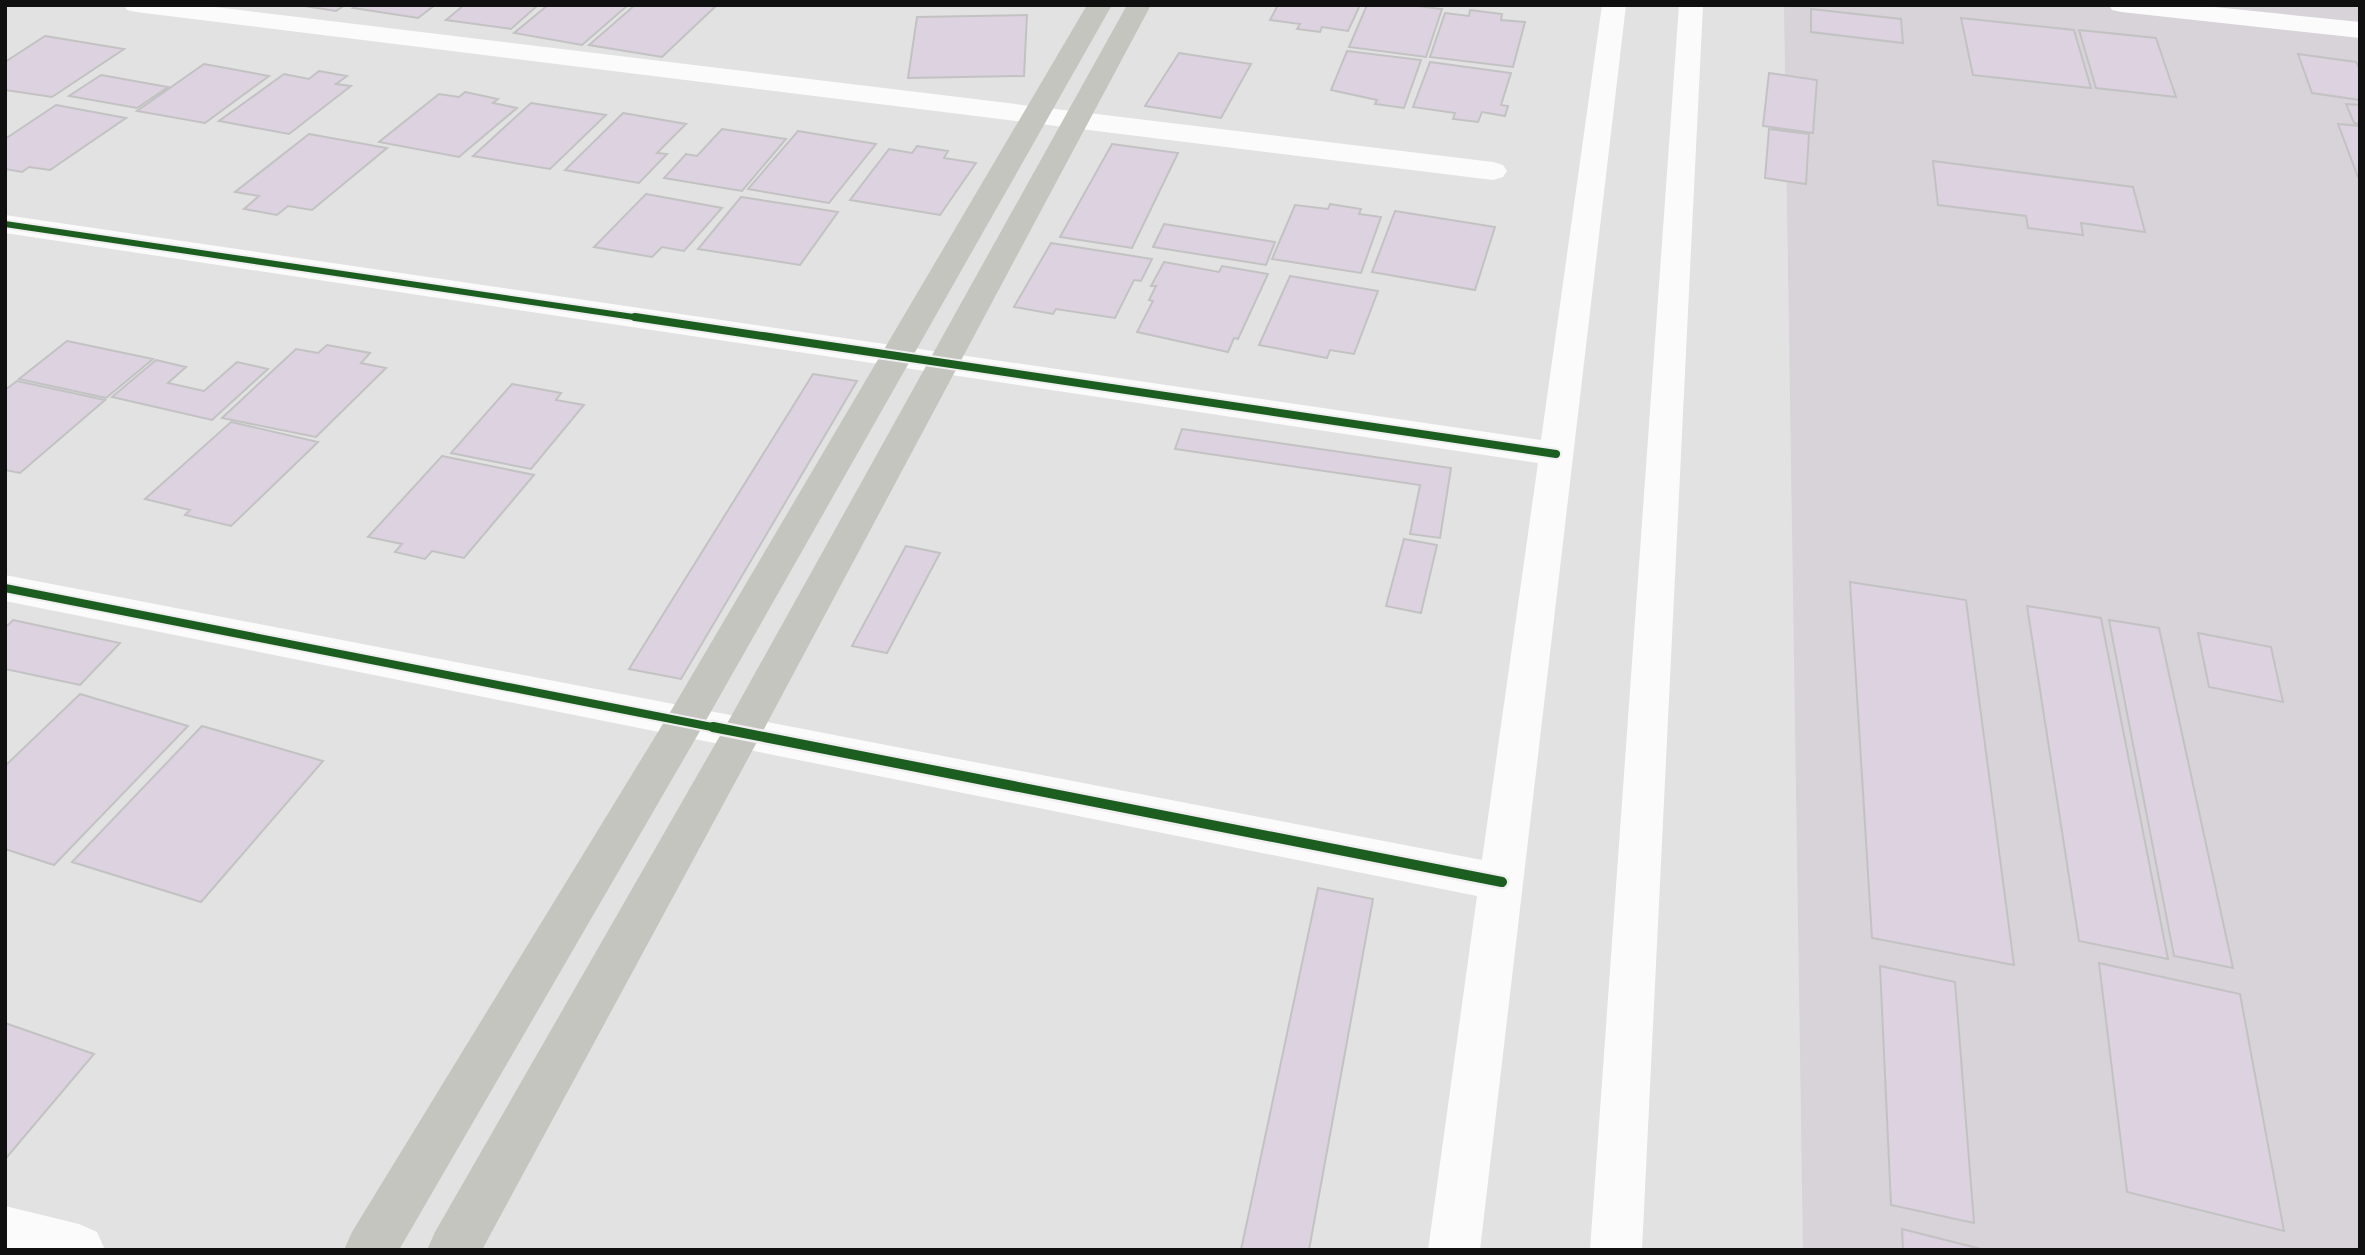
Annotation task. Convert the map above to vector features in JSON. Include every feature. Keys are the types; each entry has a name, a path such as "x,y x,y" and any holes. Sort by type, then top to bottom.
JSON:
{"main road":[{"path":"370,1250 686,720 1100,5"},
{"path":"453,1250 743,731 1139,5"}],"street":[{"path":"136,5 1076,122 1493,170"},
{"path":"1454,1250 1614,5"},
{"path":"1616,1250 1691,5"},
{"path":"2121,5 2360,30"},
{"path":"5,224 1556,454"},
{"path":"5,588 1502,882"},
{"path":"5,1231 79,1250"}],"shaded area":[{"path":"1784,5 2360,5 2360,1250 1803,1250"}],"building":[{"path":"298,5 345,5 336,11"},
{"path":"358,5 435,5 418,18 353,8"},
{"path":"464,5 538,5 511,29 446,20"},
{"path":"548,5 628,5 582,45 514,33"},
{"path":"635,5 717,5 662,57 589,45"},
{"path":"1278,5 1360,5 1348,31 1322,27 1320,32 1297,29 1300,24 1270,20"},
{"path":"1367,5 1409,5 1442,9 1426,57 1349,47"},
{"path":"1811,9 1901,19 1903,43 1811,32"},
{"path":"1470,10 1502,14 1501,20 1525,22 1513,67 1430,57 1445,13 1469,16"},
{"path":"1027,15 1024,76 908,78 917,17"},
{"path":"1961,18 2074,30 2091,88 1973,75"},
{"path":"2079,30 2156,38 2176,97 2096,88"},
{"path":"45,36 124,49 52,97 5,90 5,62"},
{"path":"1347,51 1421,60 1404,108 1375,104 1377,100 1331,90"},
{"path":"1179,53 1251,64 1221,118 1145,106"},
{"path":"2298,54 2356,62 2360,70 2360,100 2312,93"},
{"path":"1430,62 1511,73 1501,105 1508,106 1505,116 1482,112 1478,122 1453,119 1455,113 1413,107"},
{"path":"204,64 269,76 205,123 137,111"},
{"path":"319,71 347,76 336,84 351,86 289,134 219,121 284,74 309,79"},
{"path":"1769,73 1817,80 1813,133 1763,126"},
{"path":"101,75 168,87 137,108 69,96"},
{"path":"465,92 498,99 493,103 517,108 459,157 379,142 439,94 459,97"},
{"path":"531,103 606,115 550,169 473,156"},
{"path":"2346,104 2360,105 2360,124 2354,123"},
{"path":"56,105 126,118 50,170 29,167 22,172 5,169 5,139"},
{"path":"623,113 686,124 657,153 667,154 639,183 565,170"},
{"path":"2338,124 2360,126 2360,177 2358,177"},
{"path":"722,129 786,139 742,191 664,178 686,154 697,156"},
{"path":"1769,129 1809,134 1806,184 1765,178"},
{"path":"798,131 876,144 829,203 748,189"},
{"path":"309,134 387,148 312,210 288,206 277,215 244,209 259,196 235,192"},
{"path":"1112,144 1178,153 1132,248 1060,237"},
{"path":"917,146 948,151 944,158 976,163 940,215 850,200 889,149 912,153"},
{"path":"1933,161 2133,187 2145,232 2081,223 2083,235 2028,228 2026,216 1938,205"},
{"path":"646,194 722,208 684,251 662,247 652,257 594,247"},
{"path":"741,197 838,212 800,265 698,249"},
{"path":"1330,204 1361,209 1359,214 1381,217 1361,273 1272,259 1295,205 1328,209"},
{"path":"1395,211 1495,227 1475,290 1372,272"},
{"path":"1164,224 1275,242 1266,265 1153,247"},
{"path":"1051,243 1152,259 1141,281 1134,280 1115,318 1056,309 1053,314 1014,307"},
{"path":"1164,262 1219,272 1222,266 1268,274 1238,339 1234,338 1228,352 1137,332 1153,301 1149,300 1156,286 1151,286"},
{"path":"1290,276 1378,291 1354,354 1330,350 1327,358 1259,345"},
{"path":"67,341 153,359 106,398 19,379"},
{"path":"327,345 370,353 361,363 386,368 316,437 222,418 296,349 318,353"},
{"path":"156,360 186,367 168,383 204,391 237,362 268,369 212,420 112,397"},
{"path":"813,374 857,381 681,679 629,669"},
{"path":"17,381 105,400 20,473 5,470 5,390"},
{"path":"512,384 561,393 556,400 584,405 531,469 451,453"},
{"path":"231,422 318,442 231,526 185,515 190,510 145,499"},
{"path":"1182,429 1451,468 1440,538 1410,534 1420,485 1175,449"},
{"path":"442,456 534,475 464,558 432,551 425,559 395,552 402,544 368,537"},
{"path":"1404,539 1437,545 1421,613 1386,606"},
{"path":"906,546 940,553 887,653 852,646"},
{"path":"1850,582 1966,600 2014,965 1872,938"},
{"path":"2027,606 2101,618 2168,959 2079,941"},
{"path":"13,620 120,643 80,685 5,669 5,628"},
{"path":"2109,620 2159,628 2233,968 2174,956"},
{"path":"2198,633 2271,647 2283,702 2209,687"},
{"path":"80,694 188,726 54,865 5,849 5,766"},
{"path":"202,726 323,761 201,902 72,862"},
{"path":"1318,888 1373,899 1309,1250 1241,1250"},
{"path":"2099,963 2240,994 2284,1231 2127,1192"},
{"path":"1880,966 1955,982 1974,1223 1891,1205"},
{"path":"5,1023 94,1054 7,1157 5,1156"},
{"path":"1902,1229 1985,1250 1903,1250"}],"cycle path":[{"path":"5,224 1556,454"},
{"path":"5,588 1502,882"}]}
